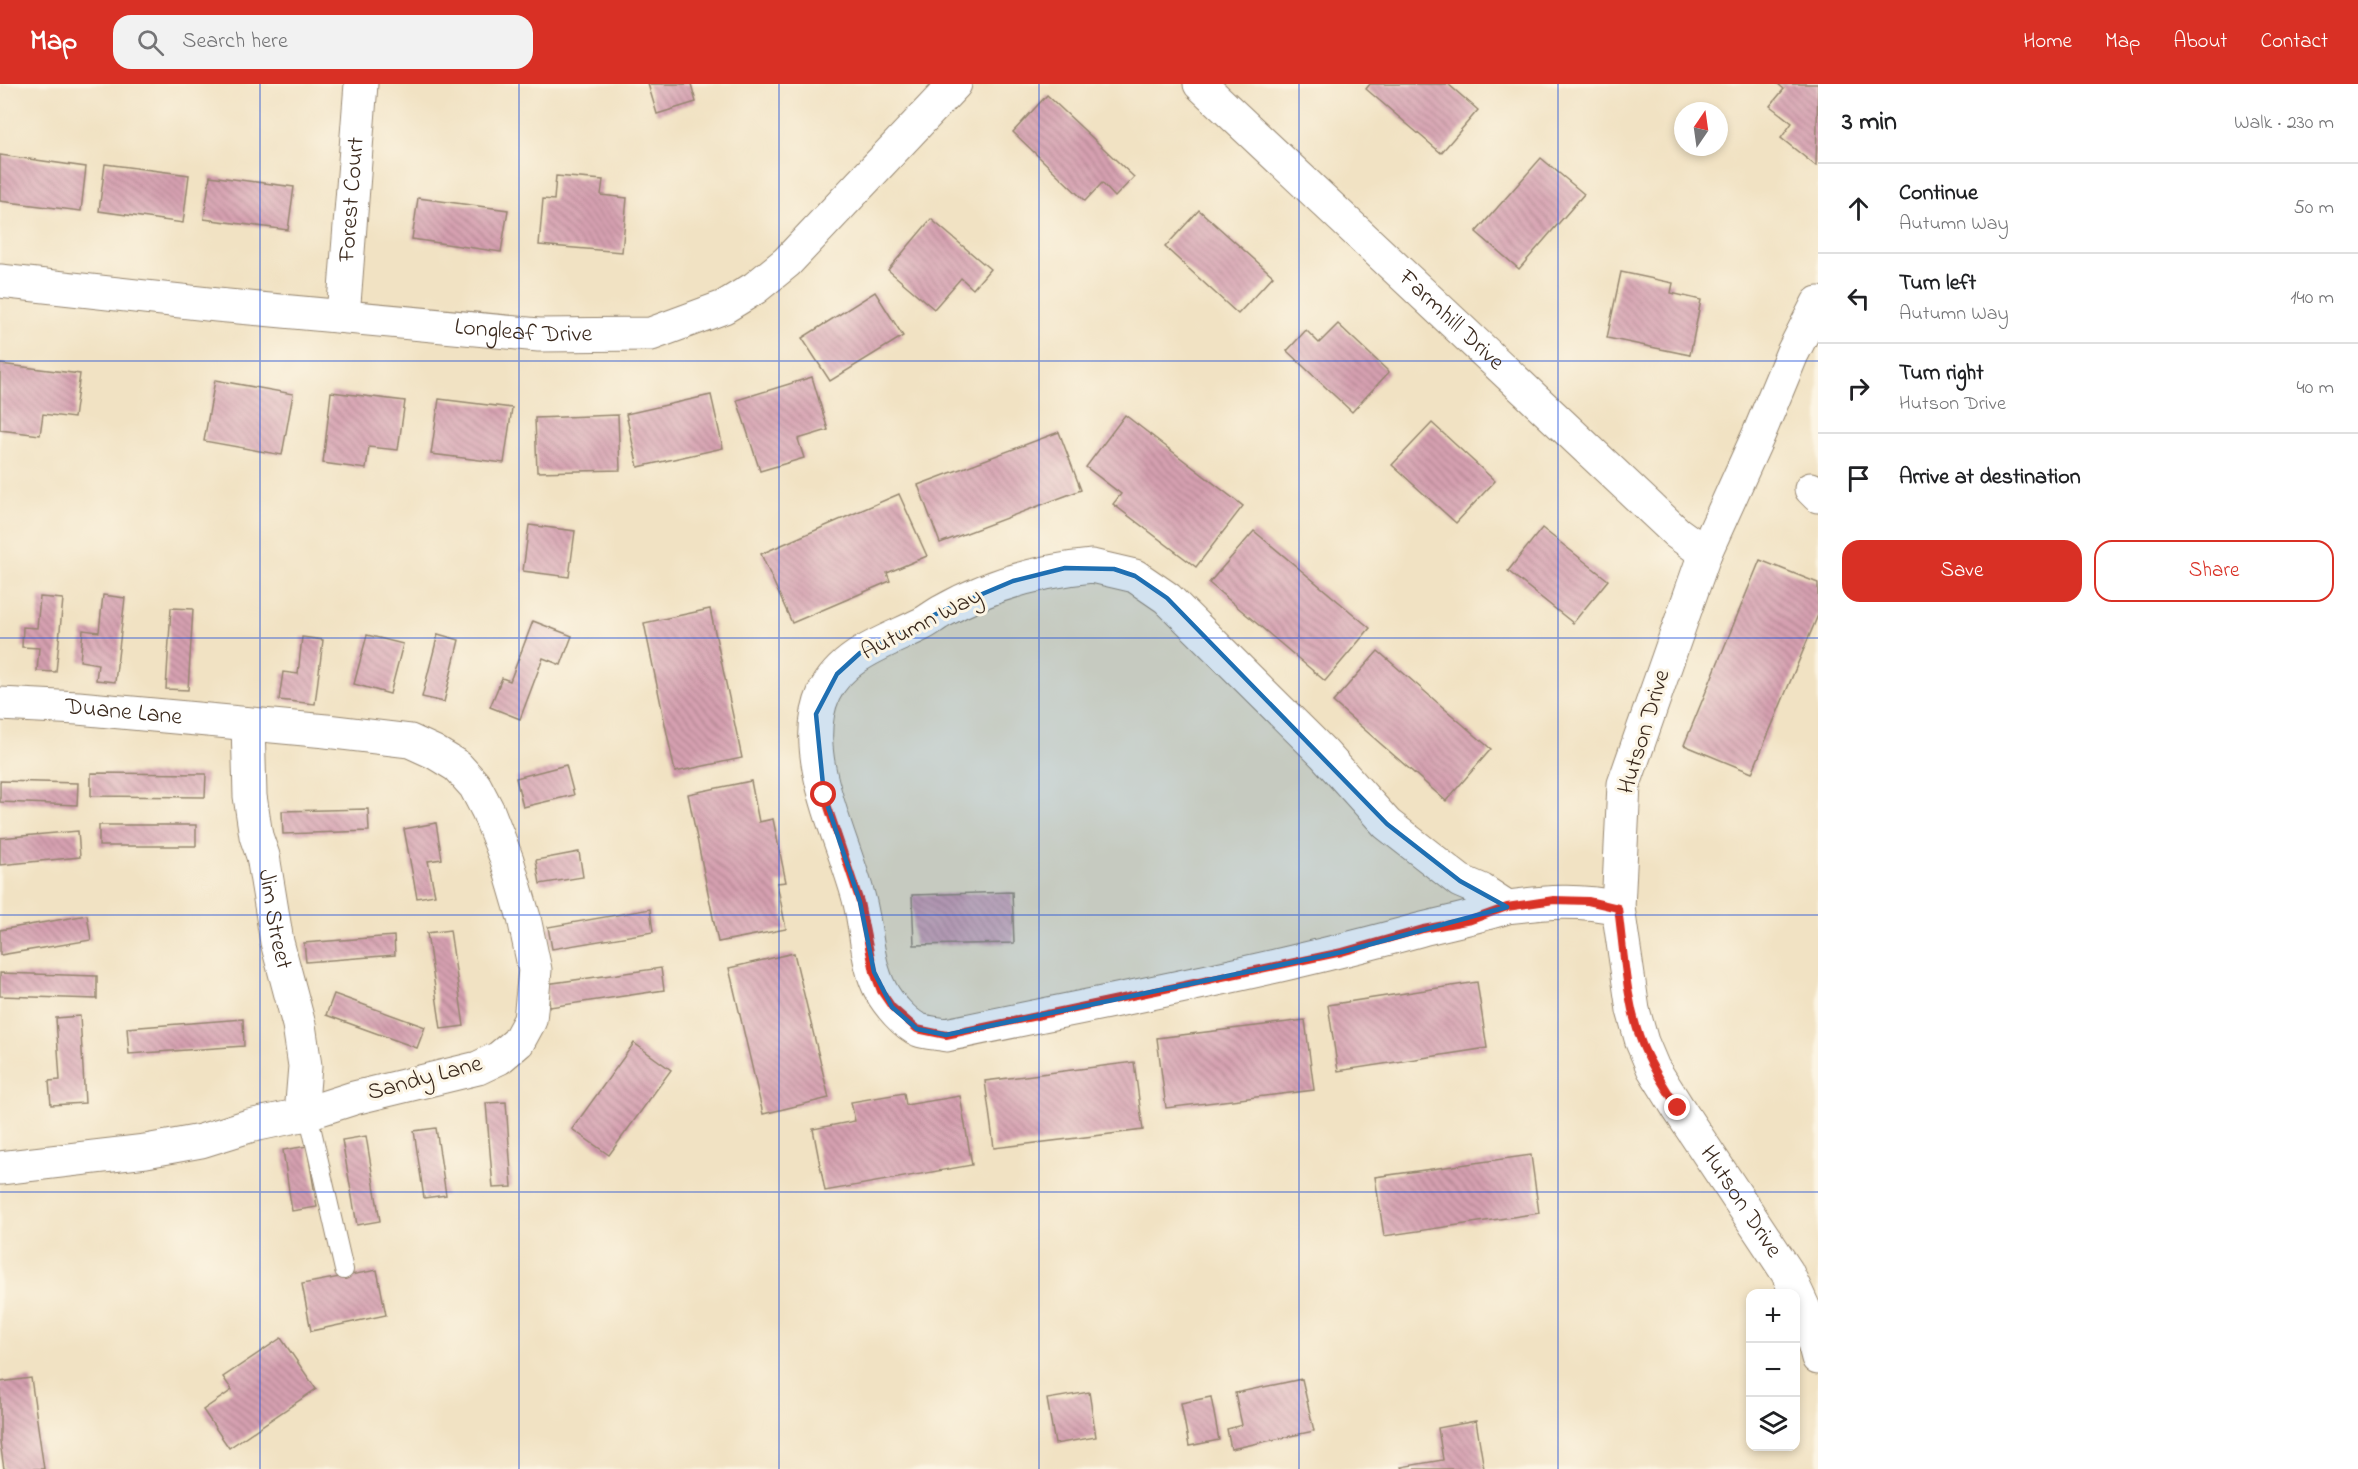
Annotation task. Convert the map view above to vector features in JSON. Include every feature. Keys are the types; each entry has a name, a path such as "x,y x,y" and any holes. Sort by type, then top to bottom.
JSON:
{"street":[{"name":"Forest Court","path":"343,316 361,84"},
{"name":"Longleaf Drive","path":"0,281 217,305 550,335 651,334 692,321 724,307 755,288 787,262 955,84"},
{"name":"Farmhill Drive","path":"1200,84 1677,533 1705,553"},
{"name":"Hutson Drive","path":"1818,303 1792,354 1705,553 1624,784 1618,908 1633,1010 1642,1042 1653,1068 1787,1272 1806,1313 1818,1358"},
{"name":"Autumn Way","path":"1507,907 1481,890 1460,881 1387,824 1324,754 1167,598 1135,576 1114,569 1092,566 1065,568 1013,581 942,611 924,623 860,653 837,674 825,692 816,714 819,767 824,795 860,902 874,972 881,991 892,1007 917,1029 946,1035 1342,952 1423,929 1471,920 1507,907 1554,900 1588,901 1618,908"},
{"name":"Duane Lane","path":"0,704 78,708 248,724"},
{"name":"Jim Street","path":"248,724 250,796 256,836 263,856 277,942 299,1024 304,1056 304,1114"},
{"name":"Sandy Lane","path":"0,1168 157,1149 201,1141 249,1126 304,1114 354,1098 454,1076 499,1058 518,1042 530,1020 535,970 524,918 507,860 479,795 457,766 410,741 248,724"}],"lane":[{"path":"304,1114 344,1270"}],"highlighted area":[{"path":"1065,568 1114,569 1135,576 1167,598 1387,824 1460,881 1507,907 1342,952 946,1035 917,1029 892,1007 874,972 860,902 824,795 816,714 837,674 860,653 942,611 1013,581"}],"building":[{"path":"648,84 691,84 696,102 657,114"},
{"path":"1370,84 1448,84 1478,110 1441,153 1366,89"},
{"path":"1778,84 1818,84 1816,166 1781,138 1792,123 1770,106 1784,89"},
{"path":"1047,95 1134,177 1115,197 1102,183 1085,201 1013,132"},
{"path":"0,155 86,167 81,211 0,201"},
{"path":"1541,158 1584,194 1519,269 1476,232"},
{"path":"105,164 189,175 183,223 99,211"},
{"path":"210,176 294,187 288,230 204,219"},
{"path":"556,176 603,180 601,195 627,198 622,252 539,245 543,199 554,200"},
{"path":"418,198 508,210 501,252 412,239"},
{"path":"1199,210 1273,276 1238,314 1165,247"},
{"path":"931,219 990,269 973,289 961,278 934,309 888,270"},
{"path":"1621,272 1673,283 1671,293 1701,300 1690,355 1607,338"},
{"path":"875,292 903,336 830,381 802,338"},
{"path":"1338,324 1389,372 1352,412 1287,351 1306,330 1319,343"},
{"path":"0,364 80,374 74,418 43,414 40,435 0,430"},
{"path":"812,377 828,430 798,439 804,458 760,471 737,400"},
{"path":"215,380 293,394 282,455 204,441"},
{"path":"331,392 405,401 398,450 369,447 366,469 323,463"},
{"path":"711,395 723,448 638,467 626,414"},
{"path":"439,399 512,408 504,463 431,454"},
{"path":"618,415 620,470 537,472 535,418"},
{"path":"1125,415 1243,506 1196,567 1113,504 1121,494 1086,467"},
{"path":"1432,423 1495,481 1456,523 1392,465"},
{"path":"1059,432 1081,490 940,543 918,485"},
{"path":"899,494 927,556 887,573 890,581 792,623 761,554"},
{"path":"529,525 575,531 569,577 523,571"},
{"path":"1542,528 1608,580 1573,623 1508,571"},
{"path":"1254,531 1370,628 1325,681 1209,583"},
{"path":"1760,560 1818,583 1818,615 1752,773 1684,745"},
{"path":"103,595 125,598 115,682 96,680 98,664 80,661 83,630 99,632"},
{"path":"40,597 63,599 56,672 37,671 39,648 22,647 23,627 37,628"},
{"path":"171,608 193,609 188,690 166,689"},
{"path":"710,609 742,758 675,772 644,623"},
{"path":"533,621 572,636 561,665 543,658 520,719 490,707 502,678 510,681"},
{"path":"438,634 459,640 444,702 422,697"},
{"path":"367,635 403,644 390,694 354,684"},
{"path":"302,637 323,640 315,704 279,700 283,672 298,674"},
{"path":"1378,651 1491,749 1446,801 1333,702"},
{"path":"566,765 574,795 523,807 516,778"},
{"path":"91,773 206,774 205,797 91,796"},
{"path":"0,781 78,783 77,805 0,802"},
{"path":"751,781 759,822 773,819 786,882 777,883 786,929 718,942 688,794"},
{"path":"368,809 369,831 283,834 282,811"},
{"path":"436,823 442,859 428,861 435,895 417,898 404,829"},
{"path":"99,825 196,825 196,846 99,846"},
{"path":"78,831 80,857 0,865 0,838"},
{"path":"579,852 583,877 540,884 536,860"},
{"path":"1012,892 1014,943 914,945 912,895"},
{"path":"650,909 653,932 552,949 548,927"},
{"path":"87,915 91,940 0,955 0,930"},
{"path":"450,930 464,1026 441,1029 427,933"},
{"path":"394,936 395,955 306,962 304,943"},
{"path":"794,953 829,1098 763,1114 729,968"},
{"path":"661,968 664,990 550,1007 546,984"},
{"path":"0,973 97,976 97,999 0,996"},
{"path":"1477,982 1487,1048 1338,1071 1328,1005"},
{"path":"334,994 425,1027 417,1048 326,1015"},
{"path":"80,1016 85,1103 51,1105 49,1081 60,1080 56,1018"},
{"path":"243,1019 244,1046 129,1054 127,1028"},
{"path":"1305,1020 1314,1090 1166,1108 1157,1038"},
{"path":"634,1043 671,1070 609,1155 572,1129"},
{"path":"1134,1062 1143,1130 994,1148 985,1081"},
{"path":"904,1093 906,1105 960,1096 972,1165 825,1191 813,1129 855,1121 851,1102"},
{"path":"506,1102 512,1187 493,1188 486,1103"},
{"path":"436,1128 446,1195 424,1198 414,1131"},
{"path":"366,1136 380,1221 357,1225 342,1140"},
{"path":"307,1146 317,1207 292,1211 283,1150"},
{"path":"1531,1155 1539,1213 1384,1236 1375,1177"},
{"path":"377,1270 386,1315 311,1331 302,1284"},
{"path":"281,1338 316,1389 229,1448 203,1410 232,1390 223,1377"},
{"path":"31,1378 44,1469 4,1469 0,1442 0,1382"},
{"path":"1302,1379 1314,1431 1231,1449 1227,1429 1242,1425 1235,1393"},
{"path":"1089,1392 1096,1437 1055,1444 1047,1399"},
{"path":"1211,1397 1219,1440 1189,1446 1181,1403"},
{"path":"1476,1421 1484,1469 1402,1469 1401,1467 1443,1460 1438,1428"}],"route":[{"path":"824,795 860,902 874,972 881,991 892,1007 917,1029 946,1035 1342,952 1423,929 1471,920 1507,907 1554,900 1588,901 1618,908 1633,1010 1642,1042 1653,1068 1678,1108"}]}
